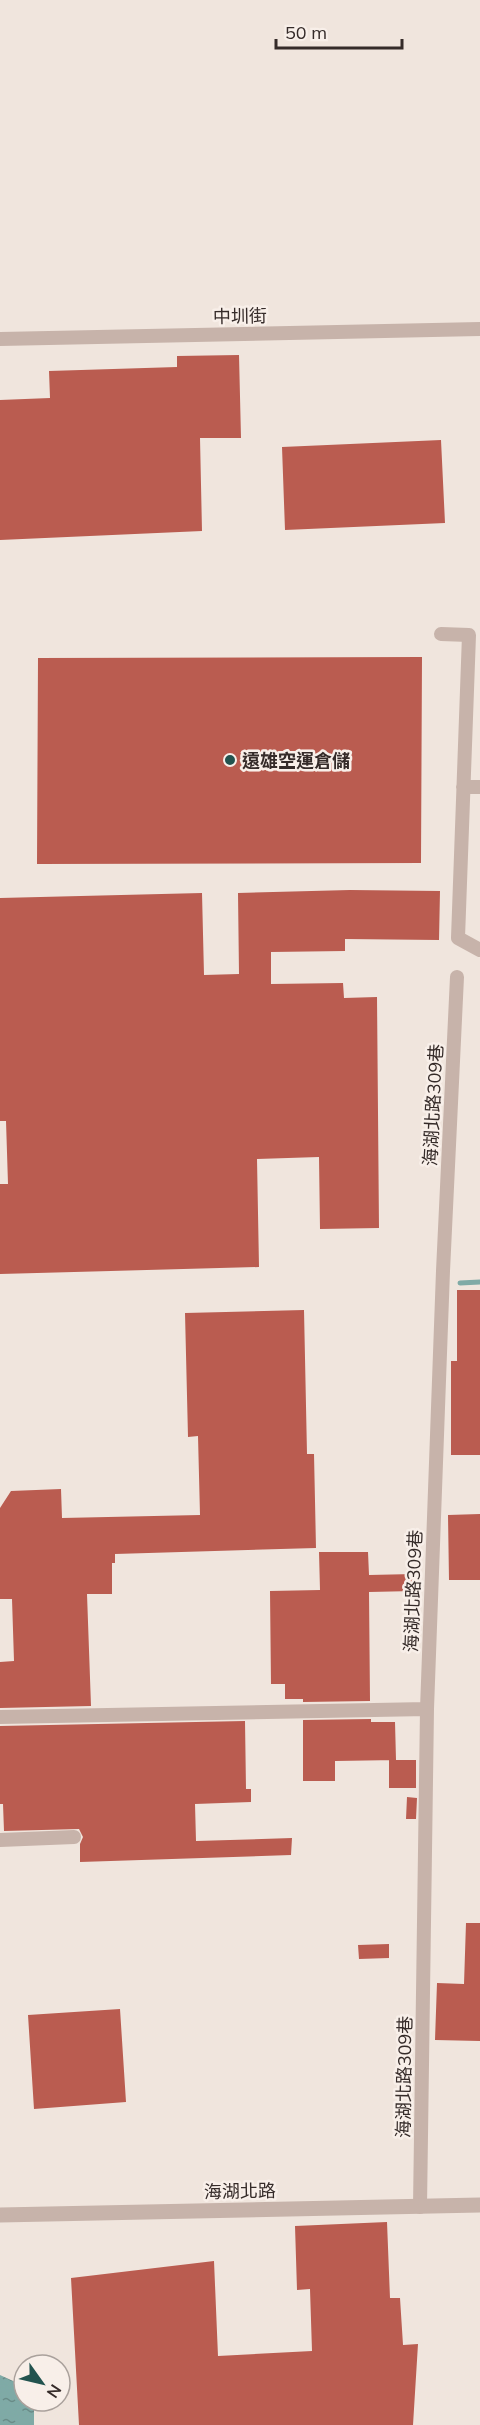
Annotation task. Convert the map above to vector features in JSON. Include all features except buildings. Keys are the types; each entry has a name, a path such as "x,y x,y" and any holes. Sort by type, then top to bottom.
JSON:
{"street":[{"name":"中圳街","path":"0,339 480,329"},
{"path":"441,634 469,635 458,938 480,950"},
{"path":"463,787 480,787"},
{"name":"海湖北路309巷","path":"420,2207 427,1709 443,1271 457,977"},
{"path":"0,1717 427,1709"},
{"path":"0,1840 74,1837"},
{"name":"海湖北路","path":"0,2215 480,2205"}],"water":[{"path":"0,2375 12,2380 12,2413 34,2413 34,2425 0,2425"}],"waterway":[{"path":"460,1283 480,1282"}],"place":[{"name":"遠雄空運倉儲","path":"230,760"}]}
